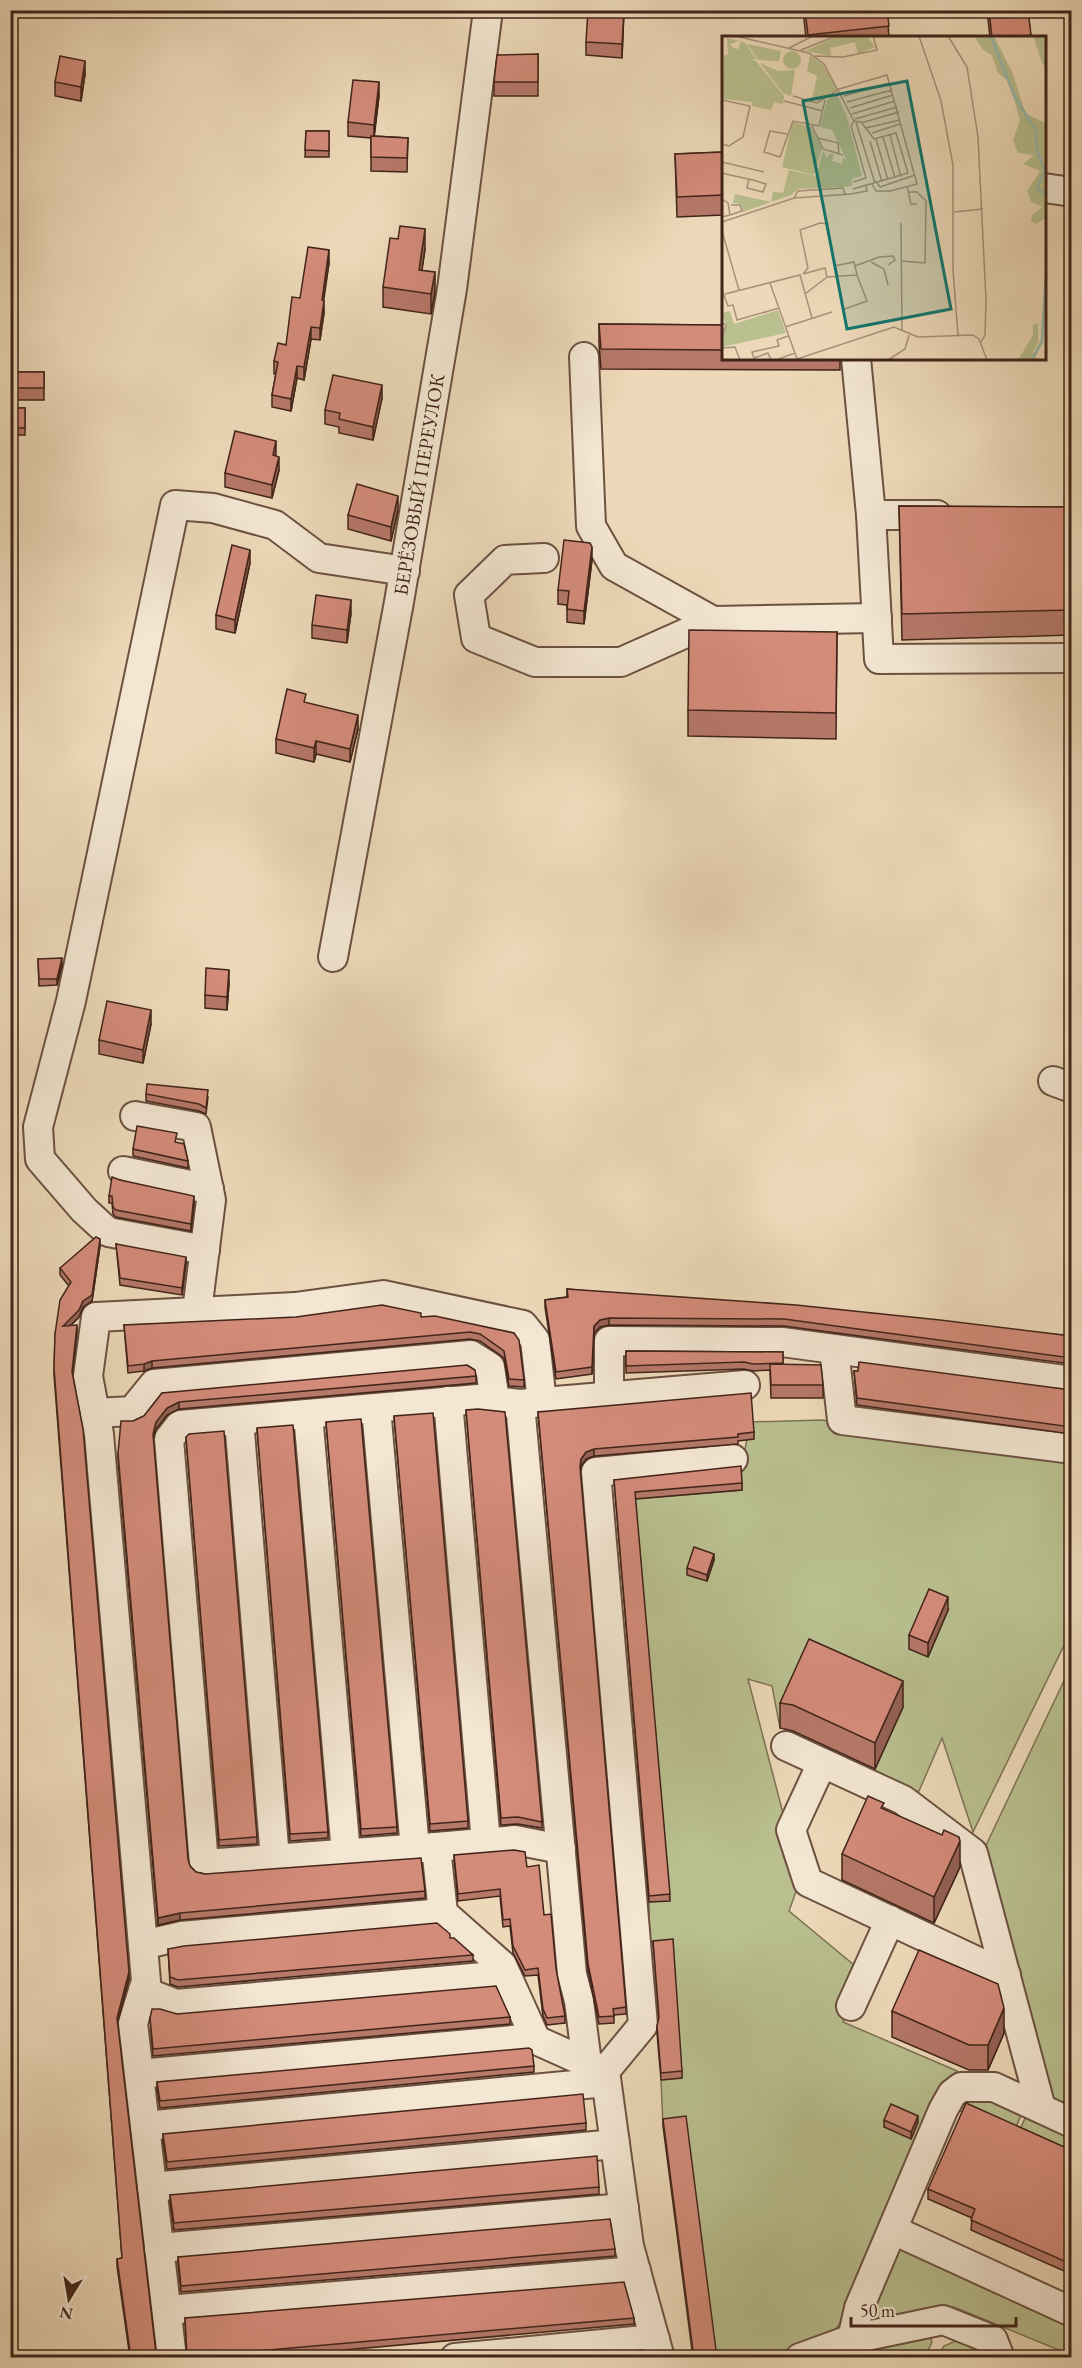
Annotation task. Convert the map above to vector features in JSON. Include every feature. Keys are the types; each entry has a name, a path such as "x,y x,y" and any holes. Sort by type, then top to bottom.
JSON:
{"street":[{"name":"БЕРЁЗОВЫЙ ПЕРЕУЛОК","path":"333,957 405,571 452,289 488,10"},
{"path":"1046,188 1071,192"},
{"path":"584,357 591,526 614,566 713,621"},
{"path":"856,360 872,515 879,659 1071,658"},
{"path":"205,1250 108,1232 84,1210 40,1159 38,1127 71,1001 175,505 213,508 275,525 319,558 405,571"},
{"path":"872,515 966,515"},
{"path":"544,558 505,560 469,595 476,638 535,662 621,662 713,621 877,618"},
{"path":"135,1116 196,1127 211,1200 197,1311"},
{"path":"123,1171 209,1189"},
{"path":"172,2358 133,2023 146,1981 99,1434 88,1376 96,1317 295,1308 383,1295 523,1324 535,1340 519,1403 572,1974 599,2072 615,2144 629,2246 658,2348 455,2358"},
{"path":"609,1396 609,1341 782,1342 1071,1381"},
{"path":"834,1349 843,1420 1071,1449"},
{"path":"95,1413 132,1410 154,1384 471,1355 490,1367 519,1403"},
{"path":"561,1848 515,1840 204,1864 169,1439 180,1425 448,1401 478,1399 519,1403 745,1384"},
{"path":"448,1401 486,1843"},
{"path":"376,1408 425,1848 443,1913 502,1965 534,2038 599,2072"},
{"path":"308,1414 346,1854"},
{"path":"239,1420 274,1859"},
{"path":"145,2126 599,2072 643,2025 596,1472 733,1460"},
{"path":"786,1746 903,1800 973,1853 1041,2108"},
{"path":"822,1763 791,1830 808,1882 1006,1975"},
{"path":"143,1946 182,1936 443,1913"},
{"path":"851,2006 890,1920"},
{"path":"143,1991 176,2004 506,1975"},
{"path":"139,2074 534,2038"},
{"path":"852,2339 859,2308 943,2110 952,2094 961,2087 994,2087 1071,2123"},
{"path":"152,2187 615,2144"},
{"path":"159,2248 624,2208"},
{"path":"893,2229 1071,2312"},
{"path":"167,2310 636,2271"},
{"path":"800,2358 852,2339 943,2320 993,2340 1000,2358"}],"green space":[{"path":"822,1420 1071,1461 1071,1631 973,1832 942,1738 919,1791 905,1791 871,1777 902,1707 780,1728 772,1686 748,1679 791,1844 797,1889 789,1911 860,1970 843,2022 957,2071 853,2304 836,2329 827,2338 765,2357 716,2357 685,2123 663,2126 661,2080 682,2078 672,1946 649,1948 649,1902 670,1900 635,1499 742,1490 741,1471 750,1422"},
{"path":"1071,1666 1071,2116 1048,2091 980,1858"},
{"path":"974,2096 1024,2108 1016,2127 1010,2133 956,2109 961,2103"},
{"path":"1029,2110 1071,2130 1071,2160 1020,2129"},
{"path":"893,2245 1071,2325 1071,2355 954,2307 938,2307 872,2323 869,2319"},
{"path":"929,2335 932,2342 925,2357 826,2358"},
{"path":"960,2339 977,2344 985,2358 936,2358 944,2346"}],"building":[{"path":"588,10 624,10 622,44 586,42"},
{"path":"805,10 887,10 889,26 808,35"},
{"path":"989,10 1028,10 1031,35 992,36"},
{"path":"538,54 538,82 494,82 497,55"},
{"path":"60,56 85,61 81,87 55,82"},
{"path":"353,80 379,82 374,125 348,122"},
{"path":"306,131 329,131 329,151 305,150"},
{"path":"371,136 408,138 407,158 371,157"},
{"path":"722,152 722,195 677,197 675,154"},
{"path":"400,226 425,229 419,270 435,272 431,294 383,287 390,238 398,239"},
{"path":"308,247 329,250 322,300 324,301 320,328 311,327 304,367 297,366 291,399 272,395 278,362 274,361 278,343 286,345 292,297 300,298"},
{"path":"599,324 722,325 722,350 601,349"},
{"path":"10,372 44,372 44,388 10,388"},
{"path":"333,375 382,385 373,427 339,419 340,413 325,410"},
{"path":"10,408 25,408 25,428 10,428"},
{"path":"235,431 276,441 273,455 279,457 272,485 225,473"},
{"path":"357,484 398,496 391,527 348,515"},
{"path":"899,506 1071,507 1071,610 902,614"},
{"path":"10,514 15,539 10,540"},
{"path":"564,540 590,543 592,547 584,611 567,609 569,591 558,590"},
{"path":"232,545 250,550 235,620 216,615"},
{"path":"316,595 351,600 347,630 312,625"},
{"path":"689,630 837,632 836,713 688,710"},
{"path":"287,689 306,694 304,702 358,715 350,749 316,741 314,748 276,739"},
{"path":"62,958 57,979 39,979 38,959"},
{"path":"206,968 229,970 227,997 205,995"},
{"path":"107,1001 151,1010 143,1050 99,1040"},
{"path":"147,1084 208,1090 206,1108 199,1104 146,1094"},
{"path":"137,1126 177,1133 175,1142 184,1144 188,1161 133,1149"},
{"path":"112,1177 194,1196 191,1224 116,1210 113,1207 112,1196 109,1196"},
{"path":"96,1237 100,1239 92,1295 83,1301 79,1310 63,1326 77,1325 72,1372 83,1429 129,1972 117,2018 158,2358 131,2358 117,2259 122,2258 54,1368 55,1334 60,1300 71,1282 60,1268"},
{"path":"116,1244 186,1257 182,1288 120,1278"},
{"path":"567,1289 796,1305 1071,1336 1071,1358 784,1319 609,1318 600,1320 594,1326 592,1367 556,1372 545,1300 568,1297"},
{"path":"382,1305 421,1313 421,1317 435,1316 514,1333 519,1340 524,1380 509,1379 504,1351 480,1334 470,1332 152,1361 128,1366 124,1325 296,1317"},
{"path":"626,1351 783,1352 783,1363 626,1366"},
{"path":"859,1362 1071,1390 1071,1427 857,1398 854,1371 858,1371"},
{"path":"770,1364 821,1365 823,1385 771,1385"},
{"path":"467,1365 475,1370 476,1376 179,1402 167,1408 156,1422 153,1434 190,1866 196,1872 205,1874 421,1858 425,1891 180,1913 158,1918 118,1453 121,1421 133,1421 144,1416 162,1393"},
{"path":"751,1393 754,1432 738,1434 738,1437 594,1449 586,1452 581,1459 626,2007 613,2009 614,2016 599,2017 588,1964 538,1412"},
{"path":"466,1410 505,1412 542,1822 518,1817 501,1818"},
{"path":"433,1413 468,1821 430,1824 394,1416"},
{"path":"361,1419 397,1827 361,1829 326,1422"},
{"path":"293,1425 328,1832 290,1834 257,1428"},
{"path":"224,1431 257,1837 219,1840 186,1437 189,1434"},
{"path":"741,1466 742,1483 635,1492 670,1894 649,1896 614,1480"},
{"path":"694,1547 714,1554 707,1575 687,1568"},
{"path":"929,1589 948,1597 928,1643 909,1635"},
{"path":"809,1639 903,1681 875,1743 793,1705 780,1703"},
{"path":"868,1796 884,1803 881,1808 942,1835 944,1830 959,1837 960,1841 934,1897 842,1854"},
{"path":"514,1850 525,1852 527,1867 539,1865 544,1915 551,1914 556,1969 565,2016 547,2018 543,2009 538,1968 525,1970 513,1946 510,1919 503,1920 500,1889 458,1894 454,1855"},
{"path":"437,1923 450,1934 450,1938 454,1938 473,1955 178,1980 170,1977 168,1949"},
{"path":"673,1939 682,2071 661,2073 653,1941"},
{"path":"919,1950 998,1984 1004,2008 988,2045 969,2045 892,2011"},
{"path":"496,1986 510,2017 153,2049 150,2018 152,2009 177,2014"},
{"path":"529,2048 532,2050 534,2066 160,2101 157,2082"},
{"path":"583,2094 586,2123 167,2162 163,2134"},
{"path":"966,2103 1071,2150 1071,2264 971,2220 975,2209 928,2189"},
{"path":"891,2104 918,2116 911,2132 884,2120"},
{"path":"686,2116 717,2358 694,2358 663,2119"},
{"path":"597,2156 599,2187 174,2223 170,2195"},
{"path":"610,2219 615,2249 181,2286 178,2257"},
{"path":"624,2282 634,2318 187,2357 185,2318"},
{"path":"643,2350 646,2358 558,2358"}]}
